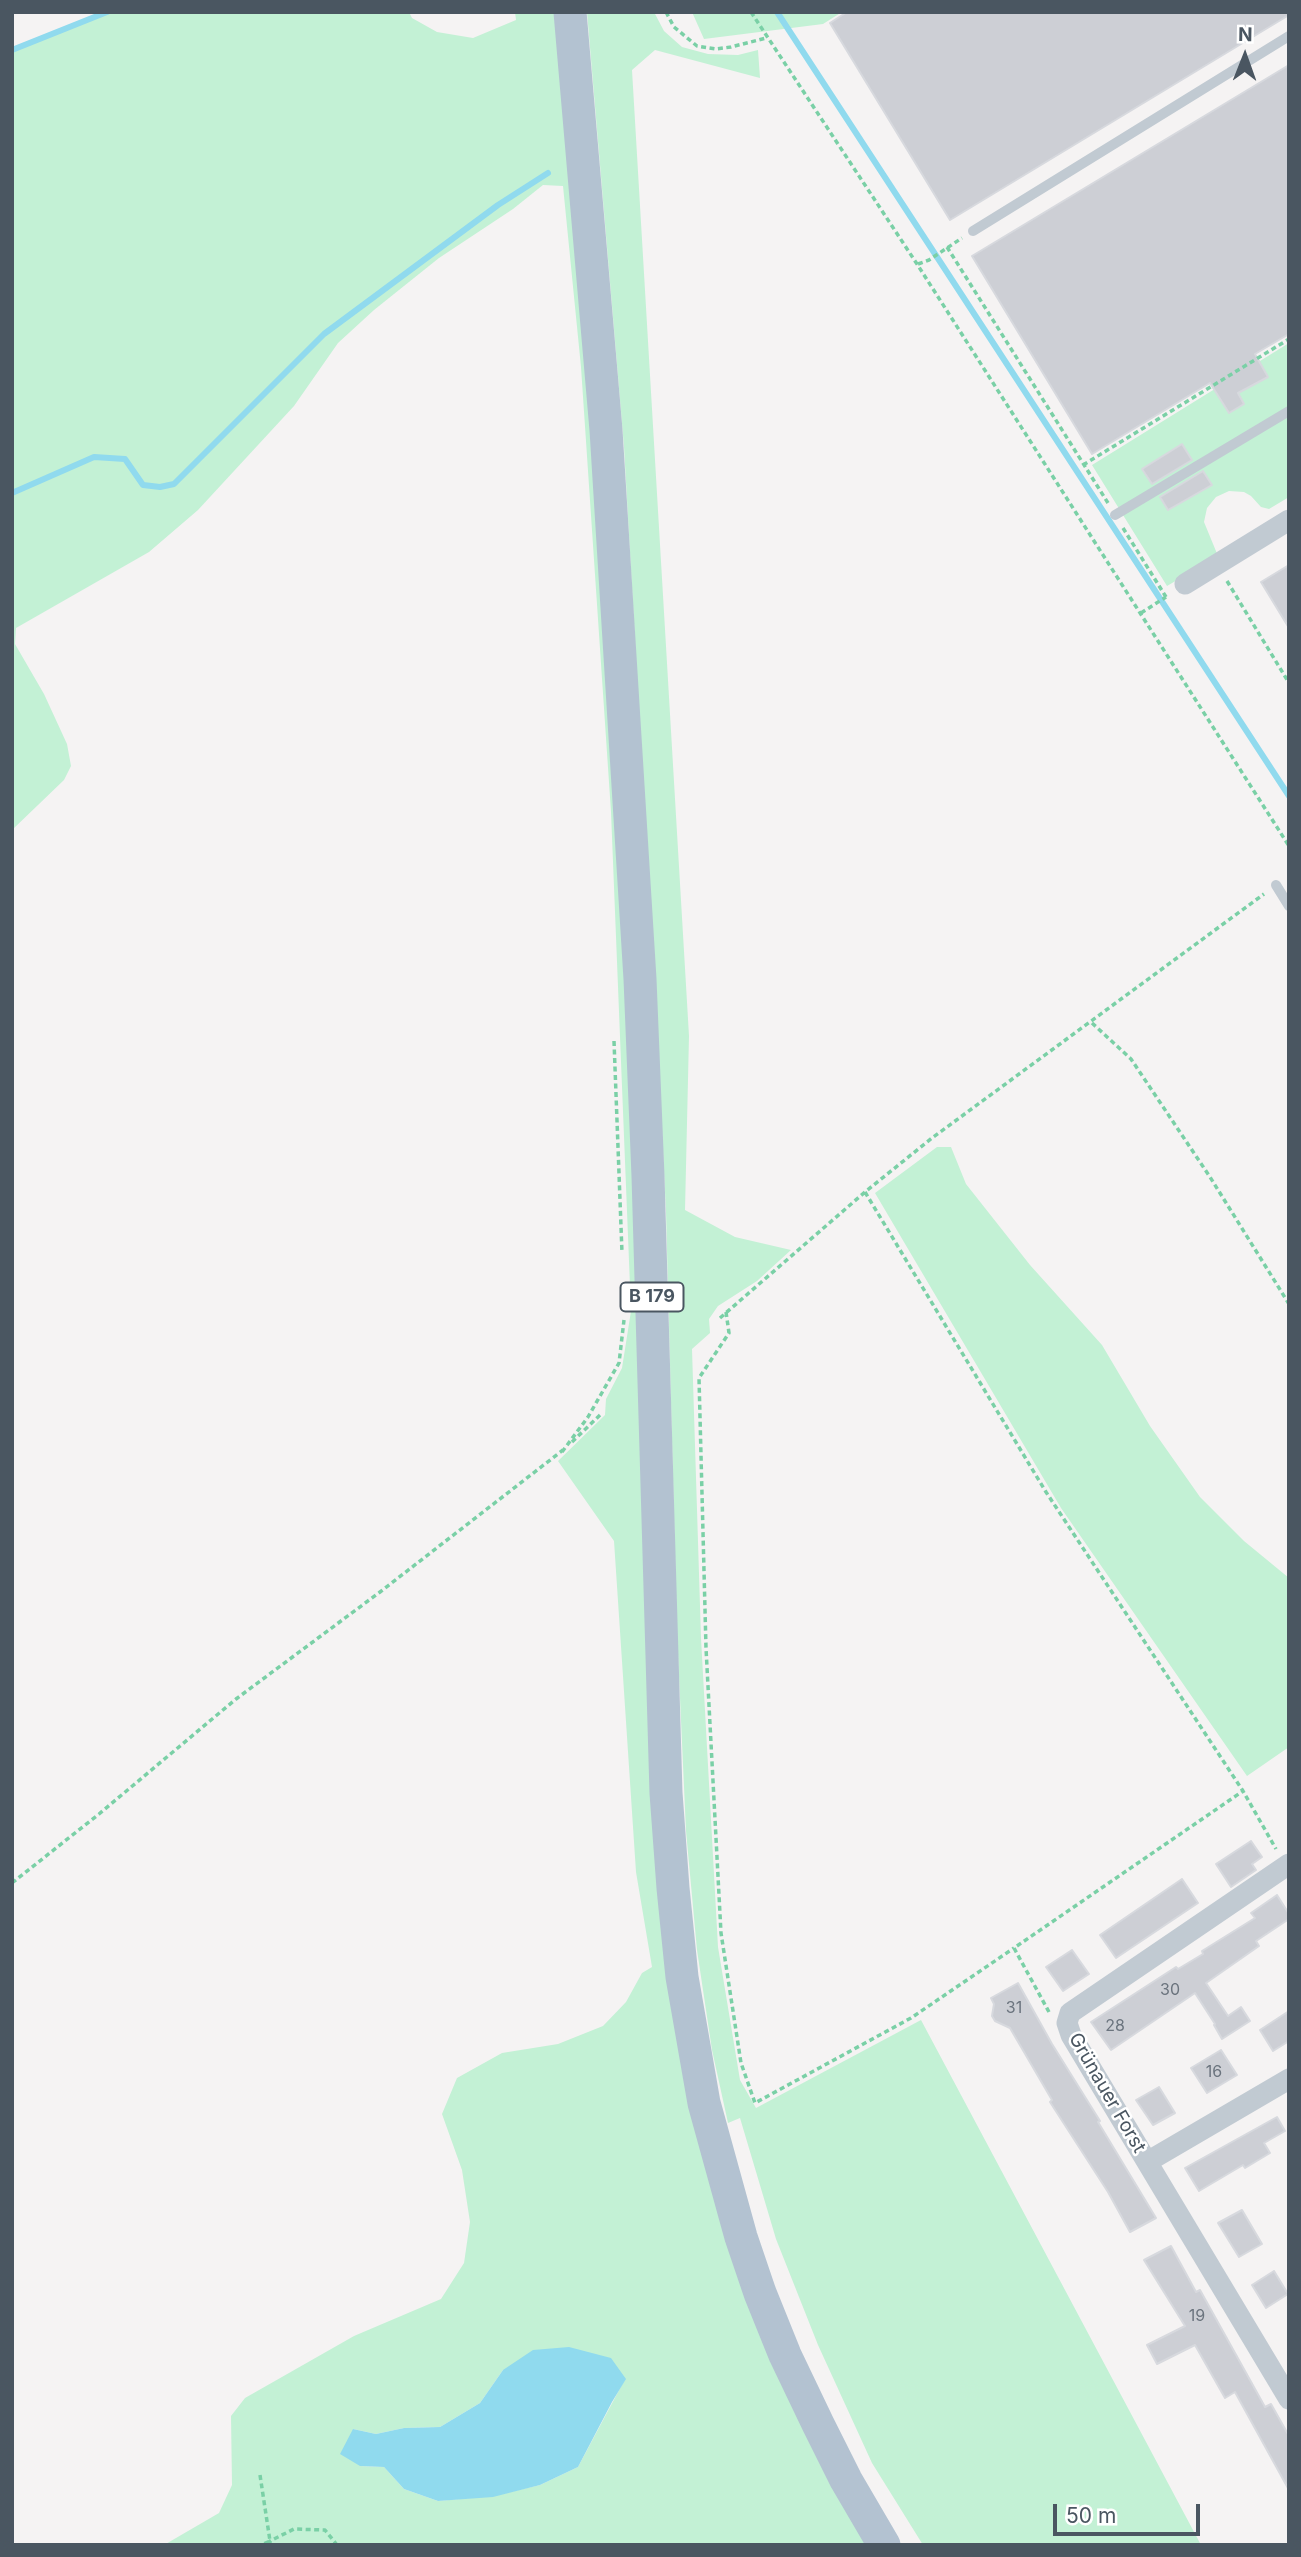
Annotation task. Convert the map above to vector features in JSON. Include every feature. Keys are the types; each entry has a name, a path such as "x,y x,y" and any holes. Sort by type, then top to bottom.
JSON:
{"main road":[{"name":"B 179","path":"570,12 606,430 640,979 666,1793 682,1977 704,2103 738,2226 757,2282 785,2355 818,2424 846,2480 884,2545"}],"street":[{"path":"1185,584 1289,520"},
{"name":"Grünauer Forst","path":"1287,1865 1070,2013 1067,2023 1071,2035 1289,2399"},
{"path":"1147,2162 1289,2079"}],"lane":[{"path":"973,232 1289,36"},
{"path":"1115,515 1289,411"},
{"path":"1276,885 1289,906"}],"path":[{"path":"666,12 674,27 697,46 716,49 766,38"},
{"path":"751,12 917,264 1289,846"},
{"path":"917,264 929,260 973,232"},
{"path":"947,247 1164,598 1141,613"},
{"path":"1083,465 1289,339"},
{"path":"1217,564 1289,682"},
{"path":"720,1318 865,1192 932,1138 1092,1023 1276,885"},
{"path":"1092,1023 1131,1059 1210,1177 1289,1304"},
{"path":"614,1029 622,1265"},
{"path":"865,1192 1046,1492 1243,1791 1287,1865"},
{"path":"562,1452 588,1416 619,1363 624,1307"},
{"path":"726,1312 730,1333 699,1378 706,1648 721,1933 741,2063 755,2103 911,2018 1243,1791"},
{"path":"12,1883 236,1699 562,1452 600,1415"},
{"path":"1014,1948 1048,2012 1067,2023"},
{"path":"260,2474 270,2543"},
{"path":"261,2545 270,2543 294,2529 325,2530 337,2545"}],"green space":[{"path":"107,12 409,12 412,18 437,32 473,38 516,20 515,12 554,12 588,363 619,811 652,1589 717,2183 876,2545 164,2545 219,2513 232,2485 231,2416 245,2398 354,2336 441,2299 464,2263 470,2222 462,2170 442,2114 457,2078 502,2053 558,2044 603,2026 626,2002 642,1973 652,1967 636,1872 614,1541 558,1461 605,1415 606,1399 622,1368 631,1311 611,812 581,367 563,186 543,185 513,209 439,258 338,343 294,406 198,510 149,552 16,628 15,644 44,694 67,744 71,766 64,780 12,830 12,50","holes":["503,2370 625,2379 578,2467 540,2485 493,2496 438,2501 404,2489 384,2467 360,2466 353,2429 376,2434 404,2428 440,2427 480,2403"]},
{"path":"587,12 654,12 664,31 682,47 708,54 738,55 758,50 760,78 655,50 632,70 689,1036 685,1210 735,1237 791,1250 757,1281 718,1306 709,1319 710,1333 692,1349 701,1638 718,1947 740,2080 756,2108 921,2020 1201,2545 923,2545 872,2463 818,2345 776,2239 740,2118 728,2123 712,2050 697,1950 686,1831 677,1632 666,1212 657,1028 624,447"},
{"path":"692,12 842,12 823,24 704,39"},
{"path":"1289,343 1289,497 1269,509 1261,507 1244,492 1229,491 1216,497 1207,508 1204,522 1218,556 1167,586 1092,465"},
{"path":"937,1147 951,1147 966,1184 1030,1265 1102,1345 1150,1426 1200,1497 1244,1541 1289,1578 1289,1747 1247,1776 1061,1508 875,1193"}],"water":[{"path":"569,2347 611,2358 626,2379 578,2467 540,2485 493,2497 438,2501 404,2489 384,2467 360,2466 340,2454 353,2429 376,2434 404,2428 440,2427 480,2403 503,2370 533,2350"}],"building":[{"path":"847,12 1289,12 1289,15 950,220 830,23"},
{"path":"1289,65 1289,334 1255,354 1268,377 1238,393 1244,404 1229,413 1210,383 1092,454 972,256"},
{"path":"1182,444 1192,460 1152,484 1142,469"},
{"path":"1203,471 1212,485 1168,510 1160,497"},
{"path":"1289,565 1289,628 1261,582"},
{"path":"1251,1841 1262,1857 1252,1864 1256,1870 1231,1887 1216,1864"},
{"path":"1182,1879 1198,1903 1116,1958 1100,1935"},
{"path":"1277,1895 1289,1914 1289,1919 1256,1941 1259,1946 1206,1983 1228,2016 1241,2007 1250,2021 1222,2039 1195,1993 1111,2050 1091,2022 1176,1967 1178,1969 1203,1954 1202,1951 1255,1918 1251,1913"},
{"path":"1072,1950 1089,1974 1063,1991 1046,1967"},
{"path":"1018,1983 1156,2218 1130,2232 1108,2192 1050,2102 1052,2100 1010,2028 995,2021 992,2016 994,2004 991,1998"},
{"path":"1289,2011 1289,2041 1273,2051 1260,2030"},
{"path":"1221,2050 1237,2075 1207,2093 1191,2068"},
{"path":"1159,2087 1175,2113 1153,2125 1136,2100"},
{"path":"1277,2117 1285,2131 1264,2143 1270,2153 1245,2168 1243,2165 1199,2191 1185,2168"},
{"path":"1242,2210 1262,2244 1239,2257 1218,2223"},
{"path":"1171,2246 1196,2292 1200,2290 1265,2407 1271,2404 1289,2436 1289,2490 1235,2392 1225,2398 1195,2345 1157,2364 1147,2345 1185,2326 1144,2260"},
{"path":"1274,2271 1288,2294 1266,2308 1252,2285"}],"waterway":[{"path":"12,50 107,12"},
{"path":"777,12 1289,796"},
{"path":"12,493 94,457 125,459 143,485 160,487 174,484 324,334 498,205 548,173"}]}
